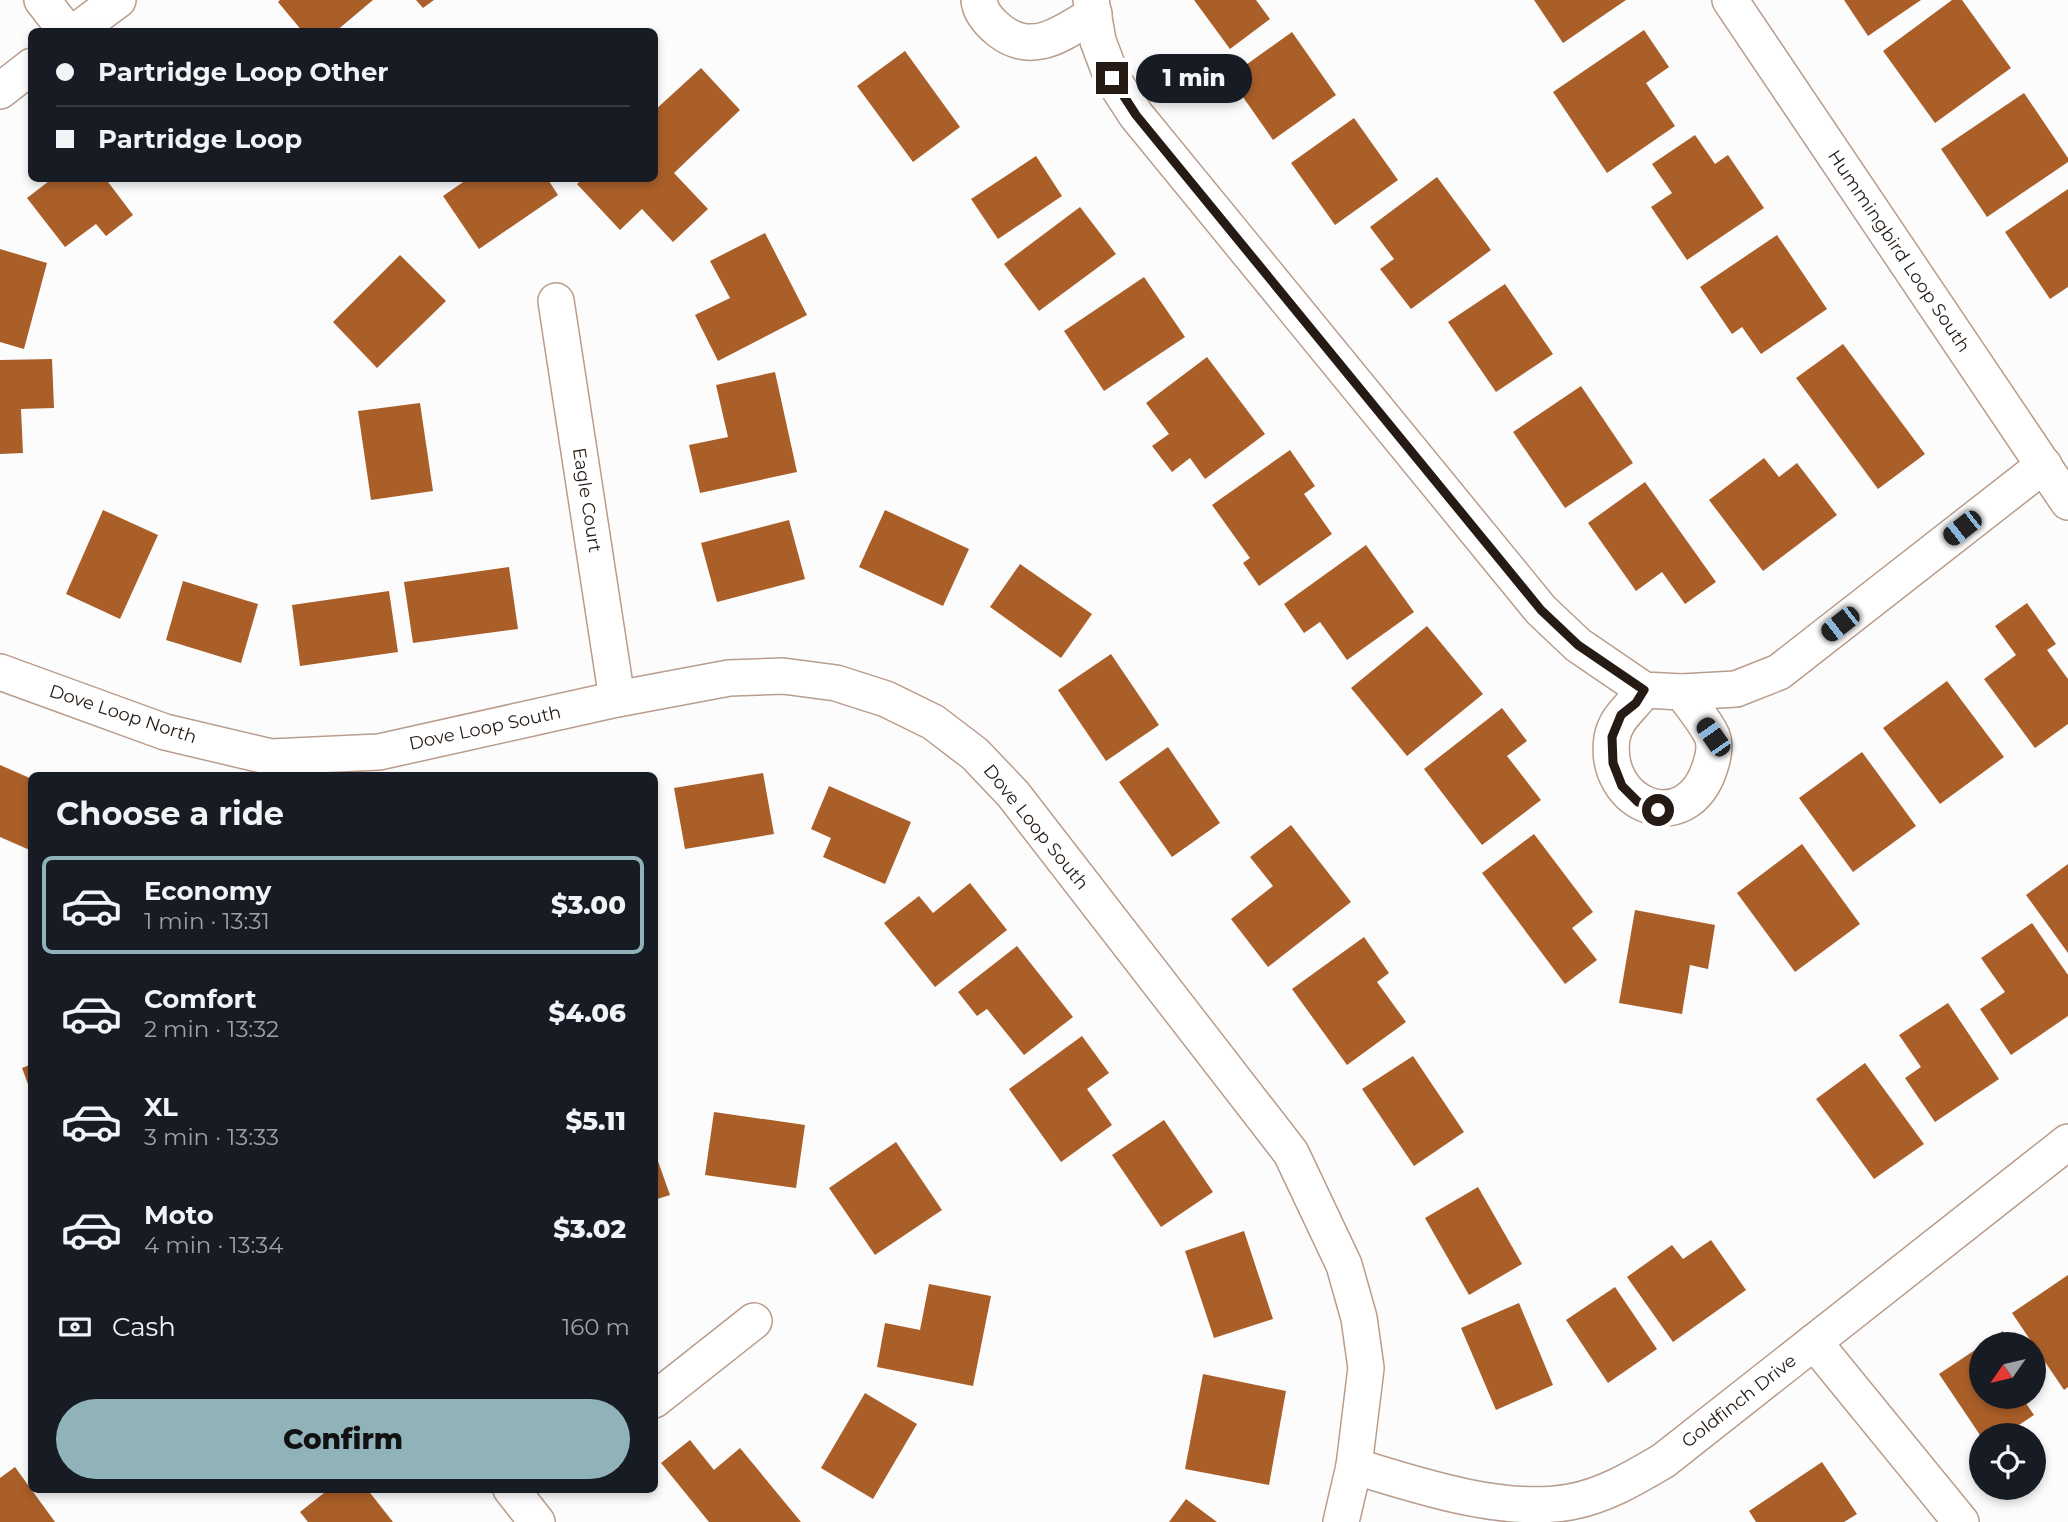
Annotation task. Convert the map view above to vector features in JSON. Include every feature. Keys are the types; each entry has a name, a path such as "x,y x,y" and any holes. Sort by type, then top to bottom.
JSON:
{"street":[{"path":"42,0 64,28"},
{"path":"80,28 118,0"},
{"path":"979,0 990,23 1008,37 1028,43 1056,36 1093,7 1098,41 1112,78 1162,148 1541,610 1578,645 1644,690 1682,692 1736,689 1779,671 2044,464"},
{"name":"Hummingbird Loop South","path":"1730,0 2068,502"},
{"path":"0,91 28,69"},
{"name":"Eagle Court","path":"556,301 617,699"},
{"name":"Dove Loop North","path":"0,672 165,732 270,766"},
{"name":"Dove Loop South","path":"270,766 379,752 617,699 729,678 783,676 836,683 886,699 933,722 975,754 1013,794 1291,1153 1344,1265 1359,1318 1366,1368 1354,1466"},
{"path":"1644,690 1636,703 1621,715 1612,737 1613,763 1622,786 1638,802 1658,810 1679,806 1695,795 1707,776 1714,755 1713,737 1682,692"},
{"name":"Goldfinch Drive","path":"1354,1466 1433,1490 1523,1506 1571,1502 1618,1487 1663,1461 2068,1142"},
{"path":"658,1397 754,1321"},
{"path":"1814,1342 1961,1522"},
{"path":"1341,1522 1354,1466"}],"building":[{"path":"373,0 340,28 300,28 278,2"},
{"path":"416,0 434,0 423,8"},
{"path":"1194,0 1256,0 1270,19 1230,49"},
{"path":"1534,0 1626,0 1563,43"},
{"path":"1844,0 1921,0 1868,36"},
{"path":"1952,0 1962,0 2011,68 1935,123 1883,51"},
{"path":"1644,30 1669,67 1646,83 1675,126 1607,173 1553,92"},
{"path":"1292,32 1336,95 1273,140 1229,77"},
{"path":"905,51 960,127 913,162 857,86"},
{"path":"701,68 740,110 674,173 708,209 673,242 642,209 620,230 577,184 658,182 658,107"},
{"path":"2024,93 2068,158 2068,162 1987,217 1941,149"},
{"path":"1354,118 1398,180 1335,225 1291,163"},
{"path":"1695,135 1715,164 1728,155 1764,208 1687,260 1651,207 1672,193 1652,164"},
{"path":"1036,156 1062,196 998,239 971,199"},
{"path":"1437,177 1491,250 1411,309 1380,269 1394,259 1370,227"},
{"path":"48,182 108,182 133,215 106,236 96,224 65,247 27,198"},
{"path":"463,182 550,182 558,195 479,249 443,196"},
{"path":"2068,189 2068,287 2050,299 2005,232"},
{"path":"1080,207 1116,254 1039,311 1004,264"},
{"path":"765,233 807,315 718,361 695,315 730,298 710,261"},
{"path":"1777,235 1827,309 1761,354 1742,327 1732,334 1700,287"},
{"path":"0,249 47,263 24,349 0,342"},
{"path":"400,255 446,301 377,368 333,322"},
{"path":"1144,277 1185,337 1104,391 1064,331"},
{"path":"1505,284 1553,354 1496,392 1448,322"},
{"path":"1843,344 1925,454 1878,489 1796,378"},
{"path":"1207,357 1265,434 1205,479 1190,458 1172,472 1152,446 1169,434 1146,403"},
{"path":"52,359 54,408 21,409 23,453 0,454 0,360"},
{"path":"775,372 797,472 700,493 689,445 728,437 716,385"},
{"path":"1581,386 1633,463 1565,508 1513,432"},
{"path":"420,403 433,491 371,500 358,411"},
{"path":"1290,450 1315,486 1304,494 1332,534 1259,586 1243,563 1250,558 1212,505"},
{"path":"1764,458 1779,477 1797,463 1837,515 1763,571 1709,500"},
{"path":"1645,482 1716,582 1685,604 1662,572 1636,591 1588,523"},
{"path":"103,510 158,535 120,619 66,594"},
{"path":"885,510 969,549 943,606 859,567"},
{"path":"789,520 805,579 717,602 701,543"},
{"path":"1366,545 1414,612 1347,660 1320,622 1304,633 1284,604"},
{"path":"1020,564 1092,614 1061,658 990,607"},
{"path":"509,567 518,629 413,643 404,582"},
{"path":"183,581 258,604 241,663 166,640"},
{"path":"389,591 398,652 300,666 292,605"},
{"path":"2027,603 2056,644 2047,650 2068,679 2068,724 2035,748 1984,679 2016,655 1995,626"},
{"path":"1427,626 1483,694 1407,756 1351,688"},
{"path":"1111,654 1159,725 1106,761 1058,690"},
{"path":"1947,681 2004,757 1940,804 1883,728"},
{"path":"1502,708 1527,741 1507,756 1541,800 1482,845 1424,769"},
{"path":"1168,747 1220,823 1172,857 1119,782"},
{"path":"1862,752 1916,826 1853,872 1799,798"},
{"path":"0,765 28,777 28,849 0,837"},
{"path":"763,773 774,834 685,849 674,788"},
{"path":"829,786 911,822 885,884 823,857 831,838 811,829"},
{"path":"1291,825 1351,902 1268,967 1231,919 1273,886 1250,857"},
{"path":"1534,834 1593,912 1572,928 1597,960 1565,984 1482,873"},
{"path":"1802,844 1860,924 1795,972 1737,893"},
{"path":"2068,864 2068,953 2026,895"},
{"path":"970,883 1007,930 935,987 884,923 919,896 933,913"},
{"path":"1635,910 1715,925 1708,969 1690,965 1682,1014 1619,1003"},
{"path":"2032,923 2068,975 2068,1016 2011,1055 1980,1009 2005,992 1981,958"},
{"path":"1364,937 1389,973 1377,982 1406,1022 1347,1065 1292,989"},
{"path":"1017,946 1073,1017 1024,1055 987,1009 977,1016 958,992"},
{"path":"1948,1003 1999,1079 1935,1122 1905,1078 1921,1067 1899,1035"},
{"path":"1082,1036 1109,1073 1087,1089 1112,1125 1061,1162 1009,1089"},
{"path":"1413,1056 1464,1132 1414,1166 1362,1089"},
{"path":"1865,1063 1924,1144 1874,1179 1816,1099"},
{"path":"28,1066 28,1084 22,1068"},
{"path":"714,1112 805,1125 796,1188 705,1175"},
{"path":"1164,1120 1213,1192 1161,1227 1112,1155"},
{"path":"896,1142 942,1210 875,1255 829,1188"},
{"path":"658,1161 670,1195 658,1199"},
{"path":"1478,1187 1522,1264 1469,1295 1425,1218"},
{"path":"1244,1231 1273,1319 1214,1338 1185,1251"},
{"path":"1711,1240 1746,1290 1673,1342 1627,1277 1672,1245 1683,1259"},
{"path":"2068,1275 2068,1387 2064,1390 2046,1363 2046,1332 2025,1332 2012,1313"},
{"path":"929,1284 991,1296 973,1386 877,1367 885,1323 920,1330"},
{"path":"1615,1287 1657,1349 1608,1383 1566,1320"},
{"path":"1519,1303 1553,1385 1496,1410 1461,1328"},
{"path":"1969,1354 1969,1409 2030,1409 2034,1415 2022,1423 1972,1423 1939,1374"},
{"path":"1203,1374 1286,1391 1269,1485 1185,1469"},
{"path":"865,1393 917,1424 873,1499 821,1468"},
{"path":"690,1440 714,1470 740,1448 801,1522 709,1522 661,1463"},
{"path":"1822,1462 1857,1514 1844,1522 1756,1522 1749,1511"},
{"path":"15,1467 28,1485 28,1493 34,1493 55,1522 0,1522 0,1478"},
{"path":"324,1493 370,1493 393,1522 308,1522 300,1512"},
{"path":"1186,1499 1217,1522 1169,1522"}],"route":[{"path":"1112,78 1136,115 1541,610 1578,645 1644,690 1636,703 1621,715 1612,737 1613,763 1622,786 1638,802 1658,810"}]}
